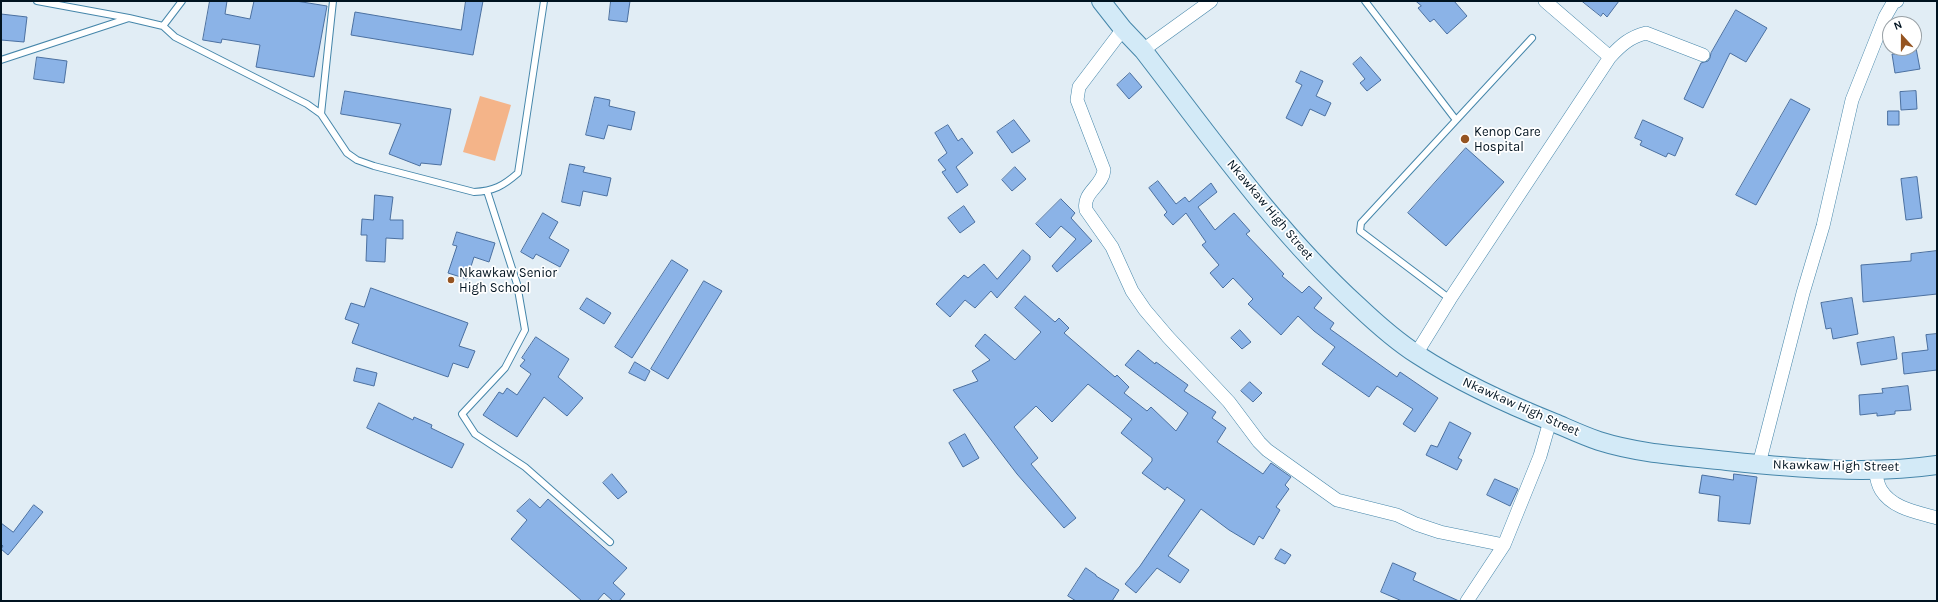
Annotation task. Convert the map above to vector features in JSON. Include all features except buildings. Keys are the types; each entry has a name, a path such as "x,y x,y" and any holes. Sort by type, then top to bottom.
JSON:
{"main road":[{"name":"Nkawkaw High Street","path":"1102,1 1123,29 1143,50 1270,214 1306,255 1386,332 1416,354 1463,383 1508,404 1600,441 1647,452 1759,464 1834,469 1874,469 1937,465"}],"street":[{"path":"1143,50 1211,1"},
{"path":"1545,1 1610,57"},
{"path":"1759,464 1803,293 1823,226 1852,100 1885,17 1897,1"},
{"path":"1123,29 1079,87 1077,92 1077,100 1104,170 1104,176 1088,196 1085,204 1086,210 1112,247 1132,291 1145,310 1168,338 1229,402 1259,442 1337,500 1397,515 1416,524 1440,532 1504,545"},
{"path":"1416,354 1450,299 1610,57 1624,43 1637,36 1646,34 1703,55"},
{"path":"1467,601 1504,545 1540,456 1550,421"},
{"path":"1874,469 1880,490 1890,500 1904,509 1937,518"}],"lane":[{"path":"37,1 129,18 163,26 175,37 300,100 321,114 344,149 358,160 374,166 474,192 487,191 503,186 518,173 544,1"},
{"path":"163,26 182,1"},
{"path":"321,114 333,1"},
{"path":"1365,1 1456,120"},
{"path":"1,60 129,18"},
{"path":"1450,299 1360,230 1359,227 1361,222 1532,38"},
{"path":"487,191 517,284 525,330 505,368 462,414 475,434 525,467 610,542"}],"shaded area":[{"path":"480,96 511,105 495,161 463,152"}],"place":[{"name":"Kenop Care Hospital","path":"1465,139"},
{"name":"Nkawkaw Senior High School","path":"451,280"}]}
